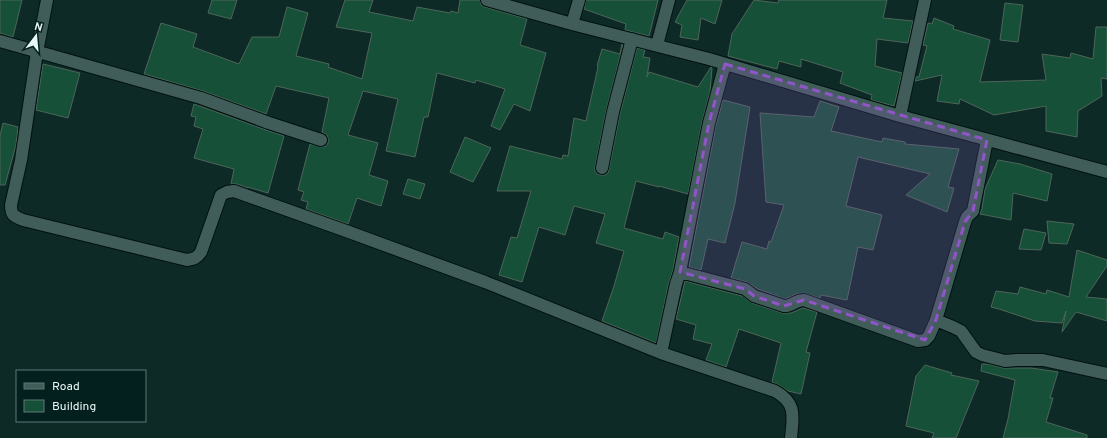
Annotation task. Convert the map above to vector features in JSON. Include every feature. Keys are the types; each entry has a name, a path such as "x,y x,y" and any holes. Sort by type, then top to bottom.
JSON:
{"street":[{"path":"47,0 37,52 22,160 11,205 12,214 15,217 187,260 198,257 201,252 221,195 234,191 356,234 478,280 661,353 775,391 791,406 793,414 791,438"},
{"path":"487,0 572,24 657,45 900,116 1107,172"},
{"path":"572,24 579,0"},
{"path":"657,45 669,0"},
{"path":"900,116 925,0"},
{"path":"602,168 613,112 632,39"},
{"path":"0,41 201,98 321,140"},
{"path":"661,353 680,272 709,123 724,64"},
{"path":"680,272 745,289 754,296 787,307 799,300 804,300 918,340 925,340 929,336 936,320 964,222 973,211 987,140"},
{"path":"936,320 954,326 961,331 976,352 982,356 1005,361 1042,360 1107,374"}],"highlighted area":[{"path":"725,64 987,140 973,211 965,222 936,320 925,340 804,300 784,306 754,296 745,289 680,272 709,123"}],"building":[{"path":"0,0 22,0 13,37 0,33"},
{"path":"212,0 237,0 231,19 208,13"},
{"path":"345,0 373,0 369,12 413,21 417,7 458,13 460,0 480,0 481,5 485,7 527,19 520,45 546,53 530,111 514,104 500,130 491,126 505,89 476,80 475,83 437,73 428,117 424,117 415,157 386,151 398,99 363,91 348,135 378,143 369,175 388,181 381,206 357,198 348,224 306,209 308,202 301,200 304,192 298,190 310,144 322,147 326,146 328,143 327,135 322,132 329,98 276,86 266,114 203,91 144,74 161,23 197,34 193,47 239,64 252,37 279,37 287,7 308,13 296,56 329,64 328,67 362,79 372,33 336,27"},
{"path":"586,0 658,0 649,36 625,30 626,24 584,9"},
{"path":"687,0 722,0 715,24 701,18 698,40 680,37 682,25 675,22"},
{"path":"754,0 778,3 779,0 887,0 883,18 913,21 908,43 877,39 875,66 902,73 894,106 871,100 872,95 840,83 843,72 801,59 801,67 779,61 777,69 728,56 732,34"},
{"path":"1005,3 1023,5 1018,42 1000,40"},
{"path":"934,18 954,26 953,29 990,40 980,82 1046,80 1042,54 1070,58 1071,53 1093,59 1096,27 1107,27 1107,79 1101,78 1102,96 1078,111 1077,137 1046,131 1046,106 994,115 960,99 959,104 937,101 942,75 915,81 916,77 919,77 927,46 923,45 928,23 932,24"},
{"path":"622,44 623,45 606,111 595,167 595,171 600,175 605,175 608,173 620,114 637,48 645,50 643,57 650,58 647,77 649,72 698,87 711,67 712,68 710,92 702,122 688,194 636,181 624,228 663,239 665,232 679,237 656,343 602,321 624,251 596,243 605,214 574,206 565,235 539,227 522,282 499,275 511,237 517,238 531,191 497,191 510,146 562,159 563,155 568,156 574,118 586,121 602,49 620,54"},
{"path":"43,64 80,73 68,118 36,110"},
{"path":"723,100 750,107 735,203 725,243 708,239 701,270 689,267 716,125"},
{"path":"820,101 839,107 831,131 882,142 883,138 905,142 905,144 959,149 948,187 954,188 947,212 906,195 930,174 858,157 846,206 882,215 873,250 858,247 847,300 821,295 820,298 803,293 796,294 785,299 758,289 747,282 731,278 742,242 767,249 769,241 771,242 784,205 766,202 760,113 814,117"},
{"path":"194,104 284,136 268,193 237,184 231,184 234,169 194,158 203,129 194,126 196,117 191,116"},
{"path":"3,123 18,127 16,145 5,185 0,185 0,136"},
{"path":"465,137 491,148 473,182 450,172"},
{"path":"998,160 1020,164 1052,174 1047,201 1013,193 1011,220 980,214 985,189"},
{"path":"408,179 425,184 420,199 403,194"},
{"path":"1047,221 1074,224 1067,244 1049,243"},
{"path":"1024,229 1046,233 1041,250 1019,249"},
{"path":"1077,250 1107,260 1107,266 1086,297 1107,299 1107,321 1076,312 1062,332 1066,311 1062,323 1035,321 991,307 996,291 1018,294 1020,287 1046,294 1047,290 1069,297"},
{"path":"685,281 742,296 752,303 782,313 791,313 803,308 817,312 806,352 810,353 801,394 788,391 772,382 781,343 739,329 726,367 706,360 712,344 693,339 696,325 676,319"},
{"path":"982,364 1003,368 1031,368 1058,372 1050,398 1053,398 1046,422 1087,435 1087,438 1003,438 1015,380 981,371"},
{"path":"925,365 952,373 951,375 979,381 956,438 932,438 934,433 906,426 916,376"}]}
